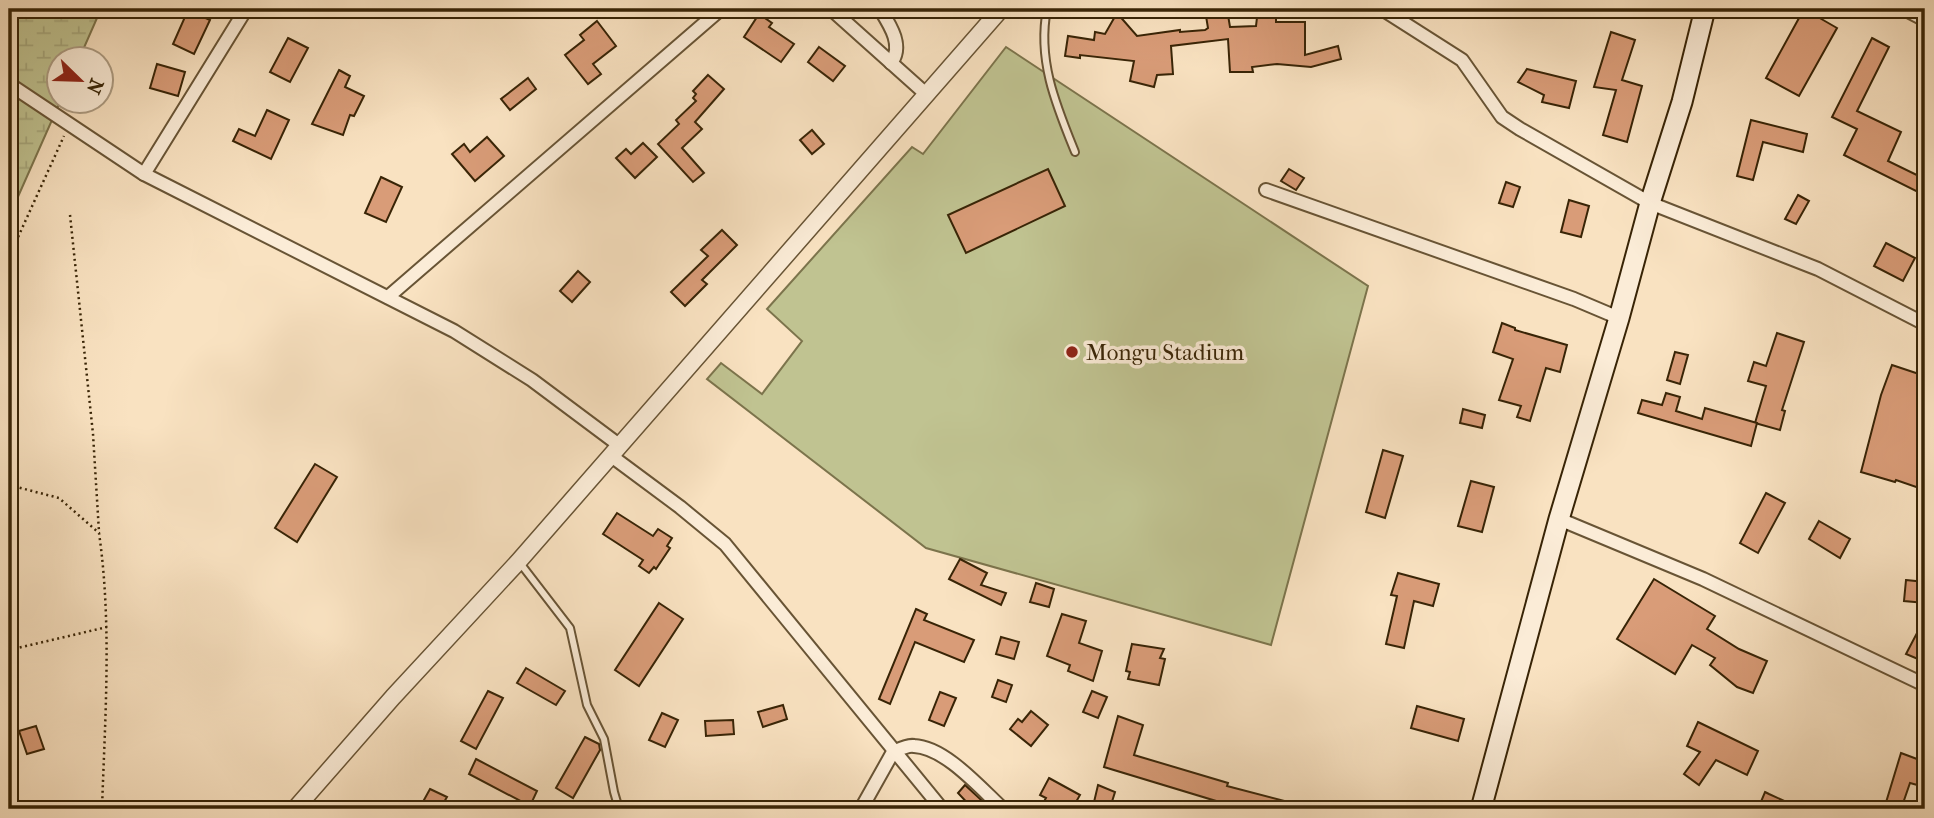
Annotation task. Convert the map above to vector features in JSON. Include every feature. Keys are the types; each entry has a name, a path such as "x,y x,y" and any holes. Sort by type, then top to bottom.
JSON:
{"main road":[{"path":"1481,809 1559,519 1650,203 1682,102 1705,9"}],"street":[{"path":"144,174 246,9"},
{"path":"388,297 720,9"},
{"path":"831,9 926,94"},
{"path":"880,9 897,43 897,55 891,63"},
{"path":"295,809 393,697 518,562 1001,9"},
{"path":"1382,9 1461,60 1502,117 1650,203 1818,270 1925,324"},
{"path":"1904,9 1925,20"},
{"path":"9,84 144,174 454,331 578,412 615,450 725,544 942,809"},
{"path":"1266,190 1574,299 1619,318"},
{"path":"1559,519 1703,579 1925,685"},
{"path":"861,809 893,752 912,745 929,748 947,759 1003,809"}],"lane":[{"path":"1047,9 1044,52 1047,73 1053,97 1075,152"},
{"path":"518,562 570,628 587,705 604,738 614,792 620,809"}],"path":[{"path":"9,257 70,123"},
{"path":"70,215 93,434 99,533 106,578 102,809"},
{"path":"9,485 59,498 99,533"},
{"path":"9,650 107,626"},
{"path":"64,809 70,806 86,809"}],"green space":[{"path":"9,9 101,9 85,46 46,46 46,116 54,116 9,217"},
{"name":"Mongu Stadium","path":"1006,47 1368,286 1271,645 926,548 707,379 721,363 762,394 802,341 767,309 912,147 923,154"}],"building":[{"path":"1227,9 1230,27 1256,26 1258,9 1276,9 1276,22 1305,22 1305,55 1338,46 1341,59 1311,67 1277,64 1252,67 1253,72 1230,72 1228,39 1171,46 1173,74 1157,75 1154,87 1130,81 1134,61 1065,56 1068,36 1094,40 1095,32 1105,34 1117,13 1137,36 1180,30 1205,30 1208,28 1205,10"},
{"path":"1804,9 1837,28 1799,96 1766,78"},
{"path":"188,10 210,20 194,54 173,44"},
{"path":"759,14 772,23 769,27 794,44 781,62 744,37"},
{"path":"597,21 616,46 593,64 601,74 588,84 565,55 584,40 580,35"},
{"path":"1611,32 1635,40 1622,80 1642,86 1627,142 1603,135 1616,90 1594,87"},
{"path":"288,38 308,48 290,82 270,72"},
{"path":"1872,38 1889,47 1857,111 1901,132 1888,161 1925,179 1918,192 1844,155 1857,129 1832,117"},
{"path":"819,47 845,66 833,81 808,62"},
{"path":"157,64 185,72 178,96 150,88"},
{"path":"1527,69 1576,81 1569,108 1542,102 1544,95 1518,82"},
{"path":"339,70 350,76 345,87 364,96 354,116 350,115 343,135 312,124"},
{"path":"708,75 724,89 695,122 702,129 682,148 704,173 693,182 658,144 679,124 676,120 696,101 693,91"},
{"path":"528,78 536,89 510,110 501,99"},
{"path":"267,110 289,120 271,159 233,141 239,129 255,136"},
{"path":"1751,120 1807,134 1803,152 1763,142 1753,180 1737,176"},
{"path":"812,130 824,144 812,154 800,140"},
{"path":"487,137 504,156 475,181 452,154 464,144 470,152"},
{"path":"643,143 657,157 635,178 616,158 626,149 631,154"},
{"path":"1048,169 1065,206 966,253 948,215"},
{"path":"1289,169 1304,178 1296,190 1281,181"},
{"path":"381,177 402,187 386,222 365,213"},
{"path":"1506,182 1520,187 1513,207 1499,203"},
{"path":"1798,195 1809,201 1796,224 1785,219"},
{"path":"1569,200 1589,206 1581,237 1561,232"},
{"path":"722,230 737,245 702,280 707,284 685,306 671,292 708,256 701,250"},
{"path":"1886,243 1915,258 1903,281 1874,266"},
{"path":"578,271 590,282 572,302 560,291"},
{"path":"1502,323 1515,330 1567,345 1560,372 1546,368 1530,421 1517,417 1521,406 1499,400 1513,359 1493,352"},
{"path":"1777,333 1804,342 1782,410 1785,411 1780,430 1755,423 1766,386 1748,381 1754,362 1766,366"},
{"path":"1675,352 1688,355 1680,384 1667,380"},
{"path":"1892,365 1925,376 1925,479 1922,489 1861,472 1881,395"},
{"path":"1666,393 1680,397 1676,411 1702,419 1705,408 1757,423 1751,446 1638,413 1642,400 1662,405"},
{"path":"1463,409 1485,415 1482,428 1460,423"},
{"path":"1383,450 1403,456 1385,518 1366,512"},
{"path":"315,464 337,477 297,542 275,528"},
{"path":"1471,481 1494,487 1482,532 1458,526"},
{"path":"1766,493 1785,503 1758,553 1740,543"},
{"path":"617,513 653,536 658,529 672,538 667,546 670,548 656,569 654,567 649,573 639,566 643,560 603,534"},
{"path":"1819,521 1850,539 1840,558 1809,539"},
{"path":"960,559 987,573 981,585 1006,593 1001,605 949,579"},
{"path":"1398,573 1439,584 1433,606 1414,601 1404,648 1386,644 1397,596 1391,595"},
{"path":"1654,579 1715,616 1707,629 1739,649 1767,661 1753,693 1737,687 1710,665 1715,658 1692,645 1675,674 1617,639"},
{"path":"1906,580 1925,582 1925,603 1904,601"},
{"path":"1036,583 1054,589 1049,607 1030,602"},
{"path":"659,603 683,619 639,686 615,670"},
{"path":"916,609 927,614 924,620 974,640 964,662 915,642 890,704 879,699"},
{"path":"1062,614 1086,621 1079,643 1102,651 1093,681 1068,671 1070,665 1047,656"},
{"path":"1917,633 1925,637 1925,662 1906,654"},
{"path":"1001,637 1019,642 1014,659 996,654"},
{"path":"1132,644 1164,649 1160,658 1165,659 1159,685 1128,679 1130,672 1126,671"},
{"path":"526,668 565,691 556,705 517,683"},
{"path":"998,680 1012,685 1006,702 992,697"},
{"path":"488,691 503,698 476,749 461,741"},
{"path":"1092,691 1107,697 1098,718 1083,712"},
{"path":"940,692 956,698 944,726 929,720"},
{"path":"783,705 787,719 763,727 758,712"},
{"path":"1417,706 1464,719 1458,741 1411,728"},
{"path":"1031,711 1048,725 1031,746 1010,729 1018,719 1022,722"},
{"path":"662,713 678,720 665,747 649,740"},
{"path":"1118,716 1143,725 1134,755 1228,783 1227,786 1300,805 1299,809 1224,809 1226,804 1104,767"},
{"path":"733,720 734,734 706,736 705,721"},
{"path":"1698,722 1758,751 1747,775 1716,760 1699,785 1684,774 1700,752 1687,746"},
{"path":"36,726 44,749 27,754 19,731"},
{"path":"585,737 599,744 600,750 573,798 556,788"},
{"path":"1901,753 1925,762 1925,775 1921,786 1910,783 1901,809 1884,809"},
{"path":"476,759 537,791 530,806 469,774"},
{"path":"1049,778 1080,795 1072,809 1050,809 1042,805 1046,798 1040,795"},
{"path":"965,785 991,809 973,809 958,793"},
{"path":"1098,785 1115,792 1110,808 1094,802"},
{"path":"430,789 447,797 440,809 419,809"},
{"path":"1765,792 1802,809 1772,809 1760,804"}],"place":[{"name":"Mongu Stadium","path":"1072,352"}]}
